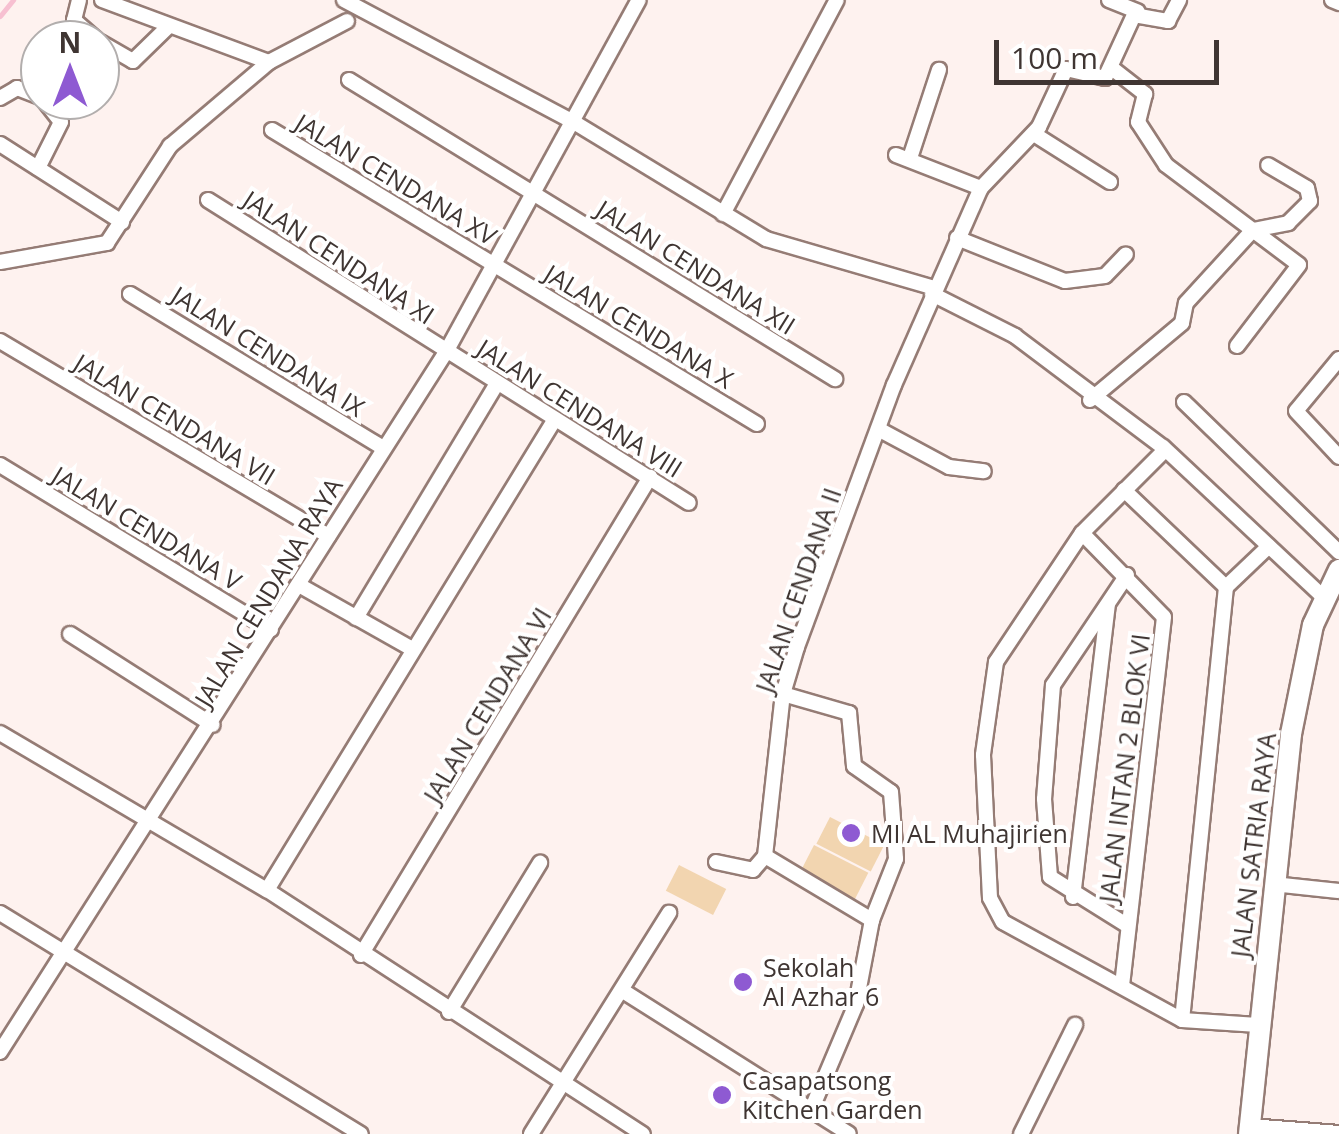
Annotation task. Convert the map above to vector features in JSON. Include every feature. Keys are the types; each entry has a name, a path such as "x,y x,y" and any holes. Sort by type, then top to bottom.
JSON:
{"street":[{"path":"102,0 269,62"},
{"path":"344,0 572,121 776,244 933,291 1015,336 1090,400 1165,450 1322,596"},
{"name":"JALAN CENDANA RAYA","path":"0,1052 58,955 213,725 382,448 446,352 497,267 558,145 639,0"},
{"path":"724,214 837,0"},
{"path":"1109,0 1168,21 1179,0"},
{"path":"1332,0 1339,3"},
{"path":"1138,12 1112,70 1145,94 1138,122 1166,165 1301,270 1238,346"},
{"path":"1,260 107,243 170,146 269,62 346,21"},
{"path":"120,53 133,61 168,26"},
{"name":"JALAN CENDANA II","path":"765,856 783,694 933,291 981,188 1034,134 1066,69 1105,78 1112,70"},
{"path":"939,70 903,156 981,188"},
{"name":"JALAN CENDANA XII","path":"349,80 835,379"},
{"path":"38,168 58,120"},
{"name":"JALAN CENDANA XV","path":"272,130 497,267"},
{"path":"1034,134 1110,182"},
{"path":"0,144 122,222"},
{"path":"1090,400 1182,323 1186,303 1253,230 1288,223 1310,201 1307,188 1268,164"},
{"name":"JALAN CENDANA XI","path":"208,200 446,352"},
{"path":"957,238 1065,280 1105,276 1126,254"},
{"name":"JALAN CENDANA X","path":"497,267 757,424"},
{"name":"JALAN CENDANA IX","path":"130,294 382,448"},
{"name":"JALAN CENDANA VII","path":"0,342 328,536"},
{"name":"JALAN CENDANA VIII","path":"446,352 690,503"},
{"path":"1337,365 1296,411 1339,457"},
{"path":"356,618 497,383"},
{"path":"1184,402 1339,552"},
{"path":"267,890 555,418"},
{"path":"880,430 949,467 984,471"},
{"path":"1165,450 1082,533 996,662 985,708 988,882 1004,922 1182,1020 1258,1025"},
{"name":"JALAN CENDANA V","path":"0,464 272,630"},
{"name":"JALAN CENDANA VI","path":"361,955 650,477"},
{"path":"1124,490 1226,587"},
{"name":"JALAN INTAN 2 BLOK VI","path":"1082,533 1164,617 1122,984"},
{"path":"1182,1020 1226,587 1270,546"},
{"name":"JALAN SATRIA RAYA","path":"1250,1130 1291,734 1322,596 1339,570"},
{"path":"1126,575 1069,650 1044,735 1048,866 1073,897 1128,926"},
{"path":"298,585 412,649"},
{"path":"1073,897 1108,602"},
{"path":"70,634 213,725"},
{"path":"783,694 849,713 854,766 891,792 896,859 872,920 856,1004 812,1108"},
{"path":"0,732 267,890 361,955 643,1134"},
{"path":"716,862 753,870 765,856 872,920"},
{"path":"449,1012 540,862"},
{"path":"1273,884 1339,891"},
{"path":"531,1134 670,913"},
{"path":"0,914 58,955 361,1134"},
{"path":"623,991 848,1134"},
{"path":"1021,1134 1075,1025"},
{"path":"1250,1130 1339,1134"}],"shaded area":[{"path":"830,817 884,845 871,871 816,844"},
{"path":"814,845 868,873 855,899 800,872"},
{"path":"679,865 726,889 713,915 666,891"}],"waterway":[{"path":"0,16 13,0"}],"place":[{"name":"MI AL Muhajirien","path":"851,833"},
{"name":"Sekolah Al Azhar 6","path":"743,982"},
{"name":"Casapatsong Kitchen Garden","path":"722,1095"}]}
